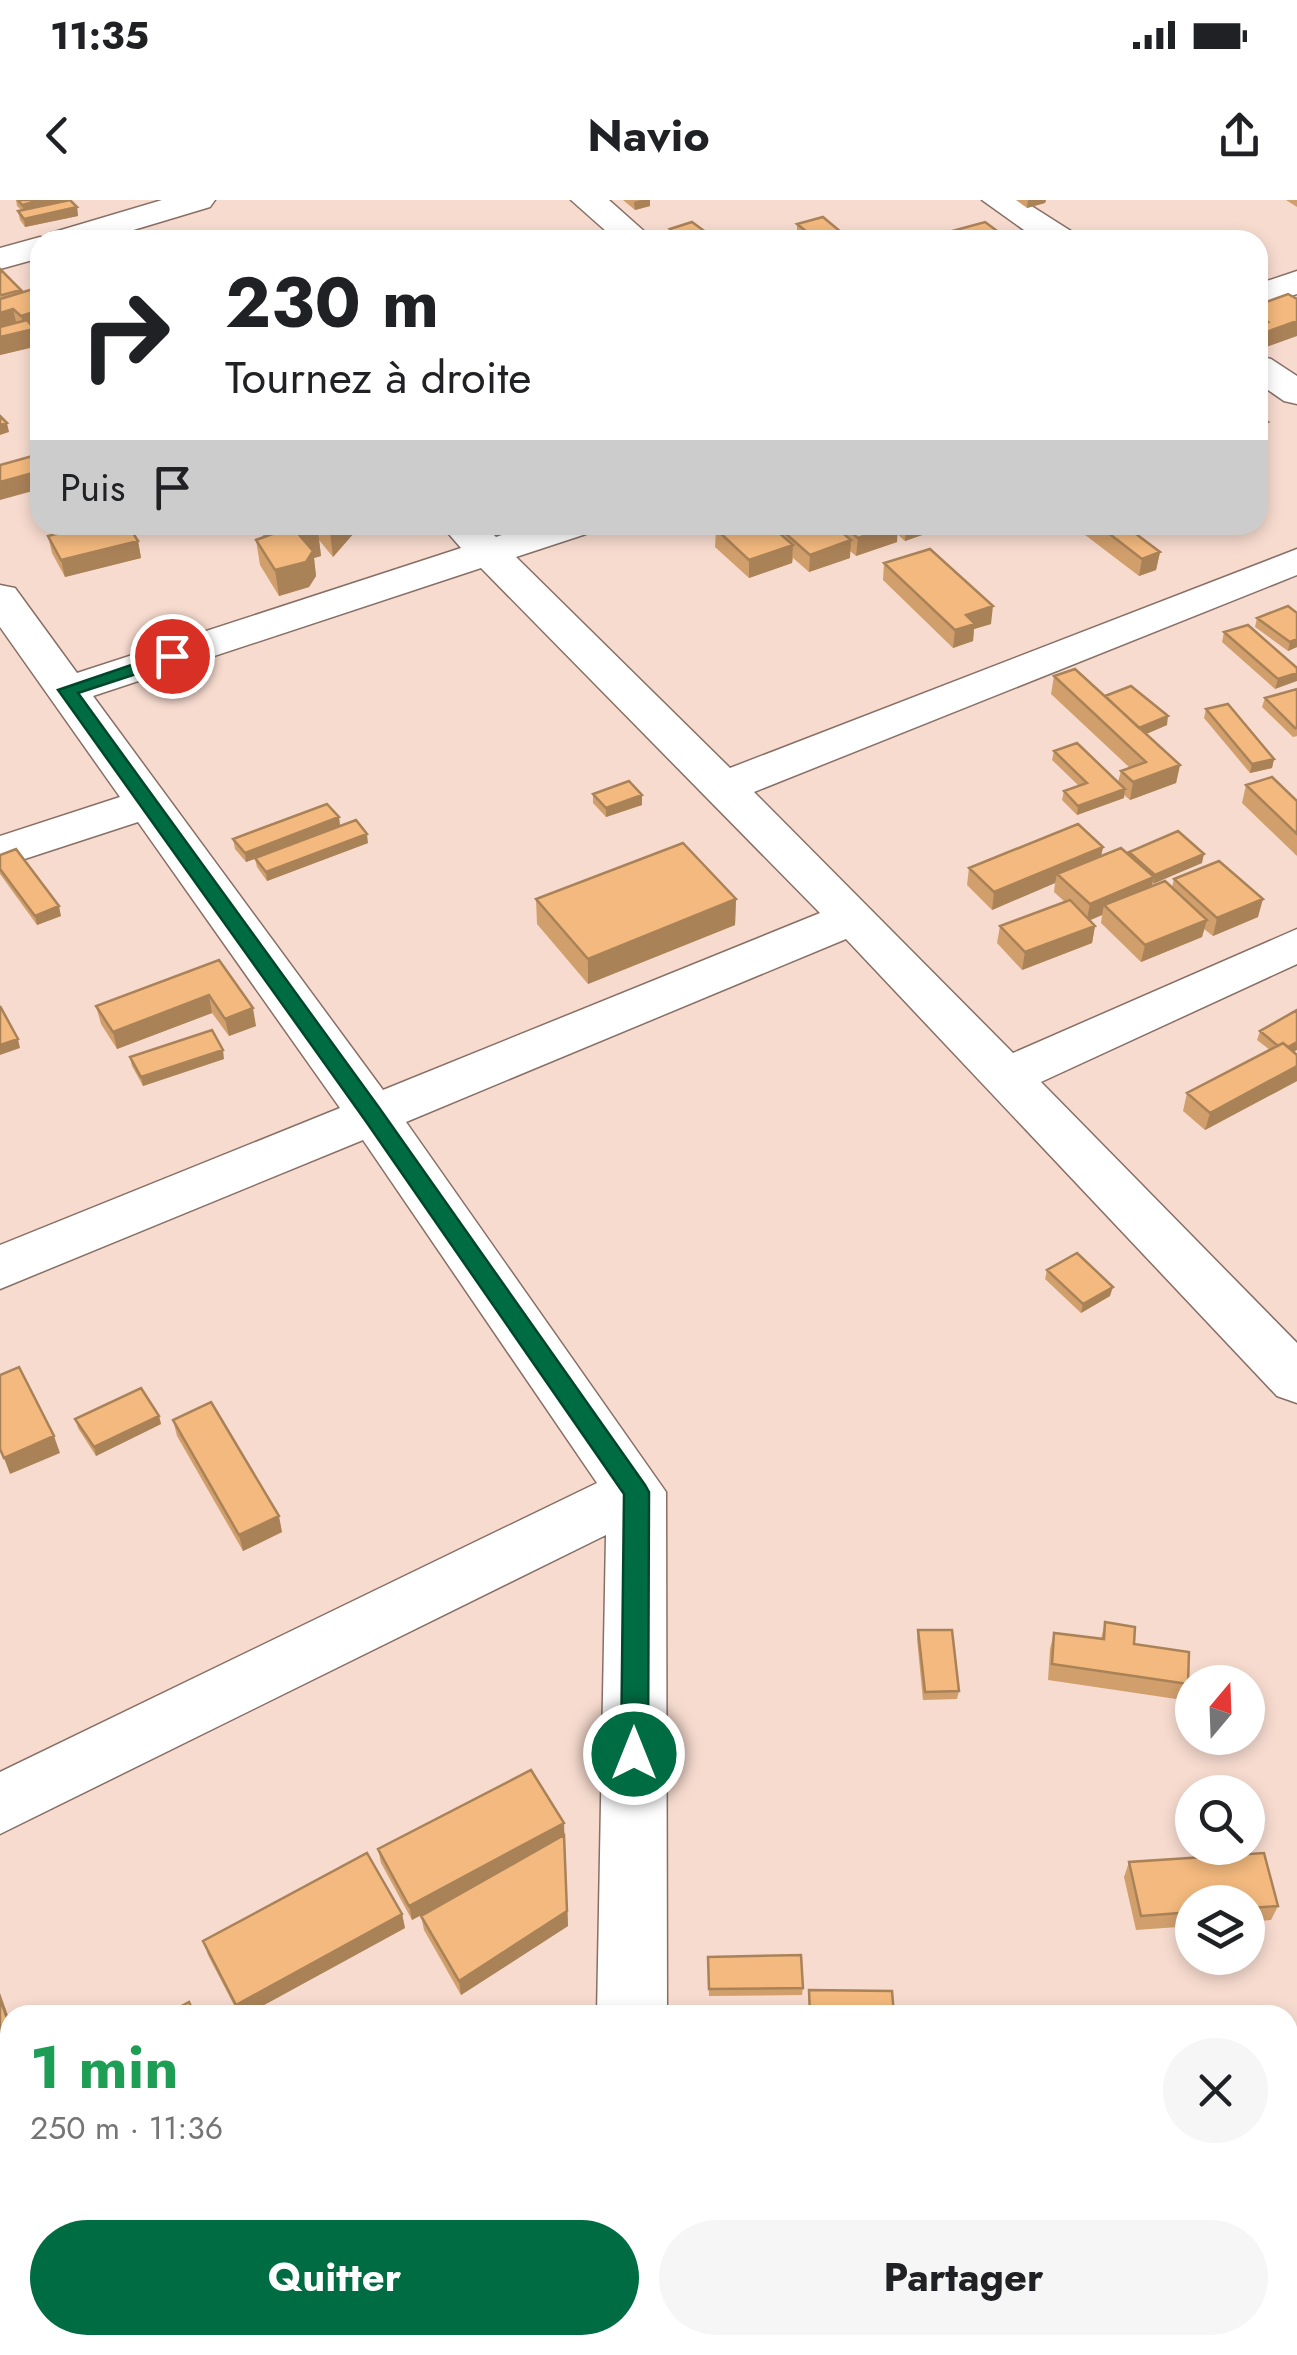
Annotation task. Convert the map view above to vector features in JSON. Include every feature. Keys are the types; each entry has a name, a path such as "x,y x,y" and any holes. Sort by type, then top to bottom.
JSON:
{"street":[{"path":"90,230 154,206 198,200"},
{"path":"588,200 624,230"},
{"path":"1000,200 1046,230"},
{"path":"154,206 177,230"},
{"path":"0,259 30,250"},
{"path":"1268,292 1297,282"},
{"path":"1268,374 1297,393"},
{"path":"67,690 475,539 503,535"},
{"path":"475,539 1008,1076 1297,1380"},
{"path":"724,788 1297,562"},
{"path":"0,597 372,1114 636,1492 632,2005"},
{"path":"0,852 149,803"},
{"path":"0,1268 853,918"},
{"path":"1008,1076 1297,944"},
{"path":"0,1804 636,1492"}],"building":[{"path":"70,200 77,207 24,219 18,211"},
{"path":"823,217 838,230 804,230 797,224"},
{"path":"692,222 703,230 671,230"},
{"path":"985,222 996,230 956,230"},
{"path":"0,269 21,290 0,294"},
{"path":"30,290 30,313 21,316 13,309 0,313 0,299"},
{"path":"1288,294 1297,299 1297,321 1268,331 1268,301"},
{"path":"27,320 30,324 30,330 0,337 0,327"},
{"path":"30,457 30,474 0,482 0,465"},
{"path":"134,535 138,541 61,560 48,536"},
{"path":"270,535 304,535 300,536 313,551 306,562 275,570 256,540"},
{"path":"722,535 782,535 793,545 749,560"},
{"path":"787,535 845,535 851,540 810,555"},
{"path":"1111,535 1137,535 1160,552 1142,559"},
{"path":"930,549 993,606 966,615 975,624 955,630 884,563"},
{"path":"1288,606 1297,613 1297,639 1290,642 1257,618"},
{"path":"1248,625 1297,668 1297,673 1278,679 1224,632"},
{"path":"1075,669 1180,765 1133,782 1121,771 1146,762 1054,676"},
{"path":"1131,686 1168,716 1139,728 1105,696"},
{"path":"1297,689 1297,728 1295,728 1265,698"},
{"path":"1228,704 1274,759 1252,764 1206,709"},
{"path":"1077,743 1125,789 1078,806 1064,791 1087,783 1054,751"},
{"path":"1272,777 1297,801 1297,834 1246,785"},
{"path":"629,781 642,795 606,808 593,794"},
{"path":"327,804 339,817 245,853 233,839"},
{"path":"356,820 367,834 266,872 255,858"},
{"path":"1078,824 1103,847 994,892 969,868"},
{"path":"1178,831 1204,854 1155,875 1129,852"},
{"path":"683,843 736,899 588,959 536,899"},
{"path":"1121,848 1154,877 1090,904 1057,874"},
{"path":"16,849 59,906 35,916 0,869 0,855"},
{"path":"1219,861 1263,899 1217,918 1174,879"},
{"path":"1165,881 1207,920 1145,945 1104,905"},
{"path":"1070,900 1095,926 1025,952 1000,926"},
{"path":"219,960 253,1008 225,1019 209,995 113,1032 96,1006"},
{"path":"0,1006 18,1039 0,1045"},
{"path":"1297,1010 1297,1042 1288,1047 1283,1043 1278,1046 1260,1031"},
{"path":"212,1030 223,1050 141,1077 130,1057"},
{"path":"1283,1043 1297,1055 1297,1066 1210,1113 1187,1093"},
{"path":"1077,1253 1113,1287 1083,1304 1047,1270"},
{"path":"19,1367 54,1436 4,1458 0,1449 0,1375"},
{"path":"141,1388 159,1416 94,1447 75,1419"},
{"path":"211,1402 279,1516 239,1535 173,1420"},
{"path":"1105,1622 1135,1627 1134,1644 1189,1652 1189,1665 1175,1665 1175,1682 1052,1664 1054,1633 1104,1639"},
{"path":"918,1630 952,1630 959,1691 925,1692"},
{"path":"531,1770 564,1823 409,1906 378,1849"},
{"path":"564,1835 567,1911 459,1981 421,1916"},
{"path":"367,1853 402,1914 236,2005 203,1941"},
{"path":"1265,1857 1278,1906 1265,1907 1265,1885 1175,1885 1175,1913 1141,1916 1129,1862 1175,1859 1175,1865 1265,1865"},
{"path":"801,1955 803,1988 709,1989 708,1957"},
{"path":"809,1990 892,1991 893,2005 810,2005"}],"route":[{"path":"172,656 67,690 372,1114 636,1492 634,1754"}]}
